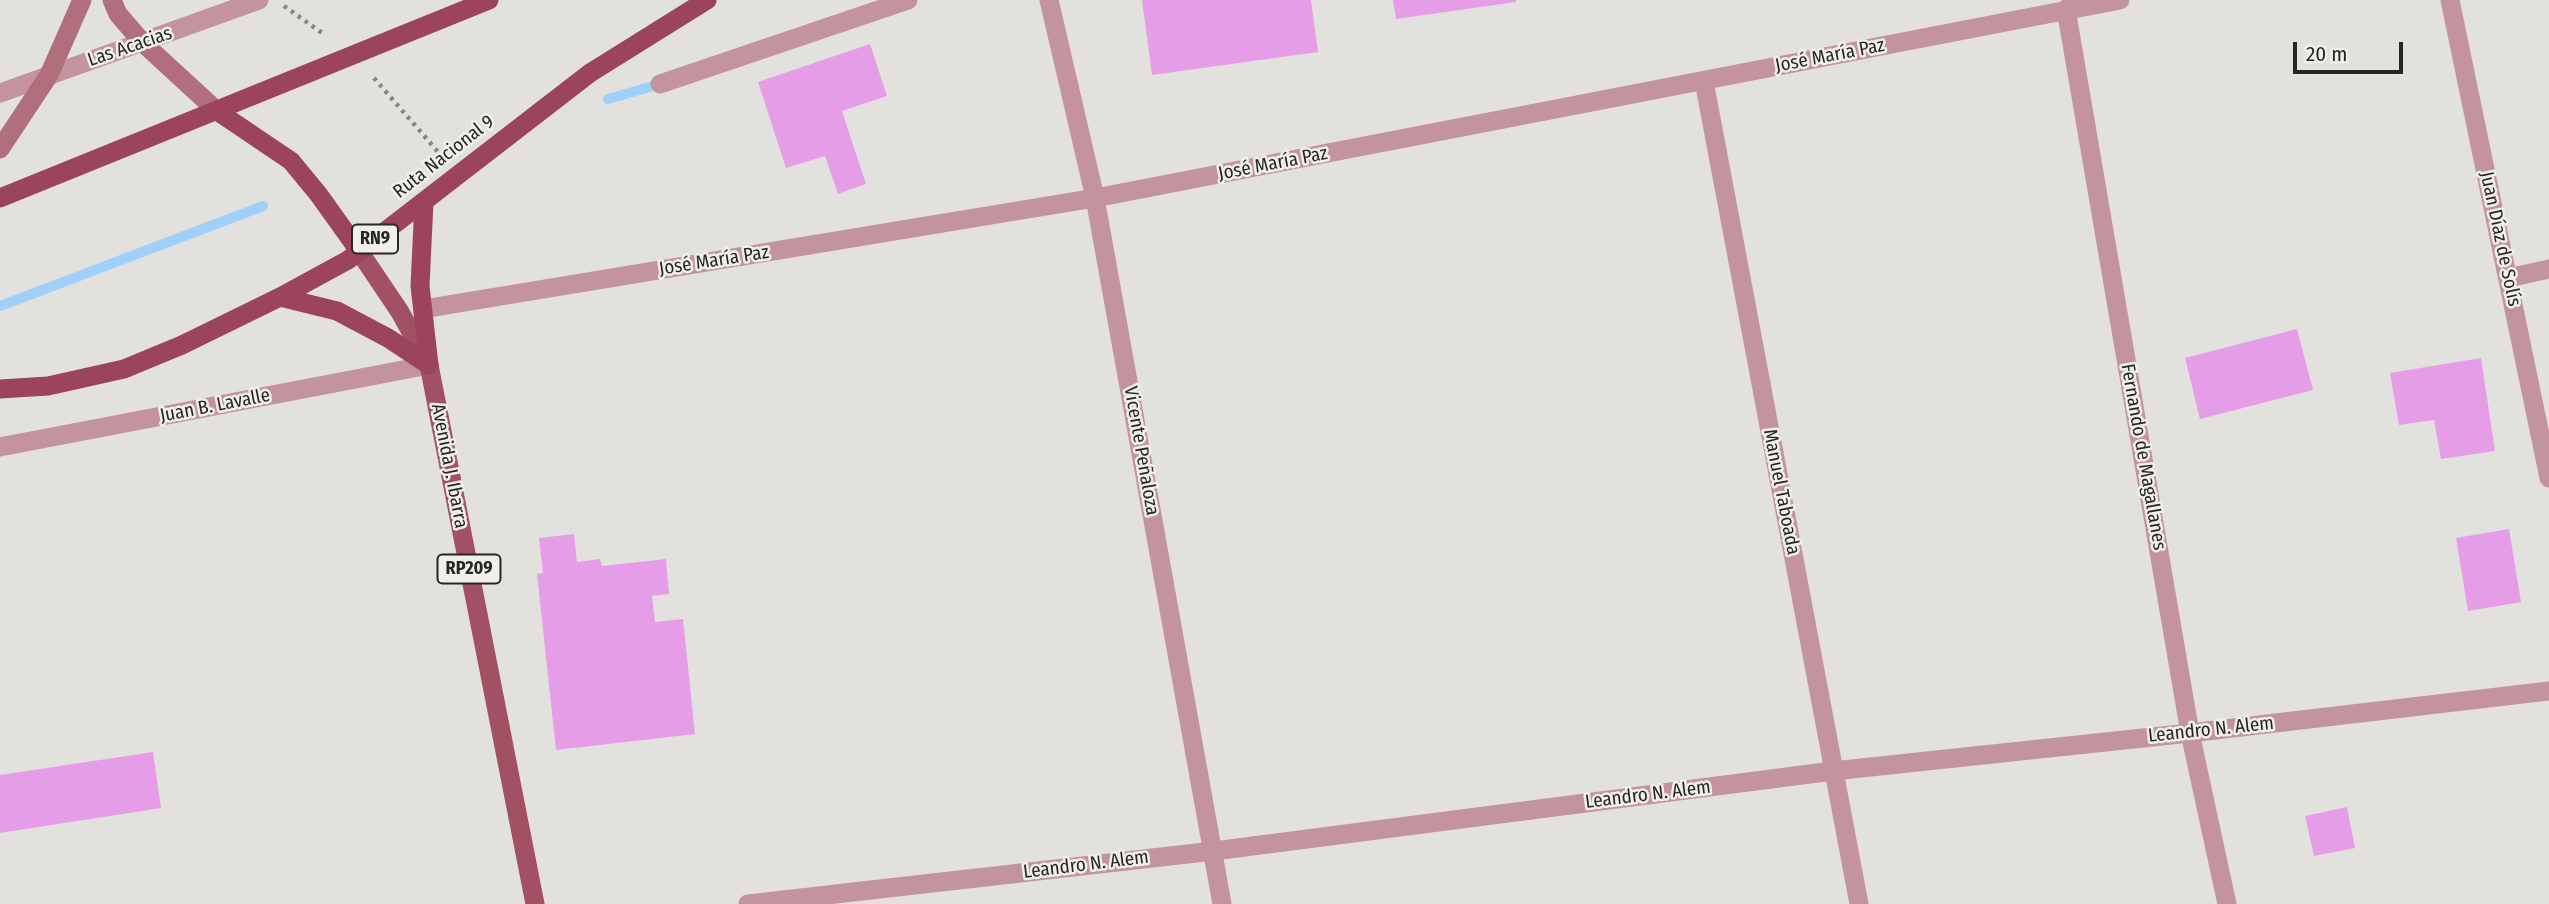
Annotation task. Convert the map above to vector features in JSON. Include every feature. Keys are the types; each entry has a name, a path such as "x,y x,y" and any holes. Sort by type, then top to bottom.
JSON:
{"highway":[{"path":"0,198 489,0"},
{"name":"Ruta Nacional 9","path":"0,389 48,386 124,369 281,297 348,260 590,73 707,0"},
{"path":"217,111 291,161 359,251"},
{"path":"424,202 420,286 429,365"},
{"path":"281,297 337,311 388,338 429,365"}],"main road":[{"path":"0,149 49,75 82,0"},
{"path":"112,0 118,14 143,43 217,111"},
{"name":"Avenida J. Ibarra","path":"359,251 400,312 429,365 535,904"}],"street":[{"name":"Las Acacias","path":"0,93 259,0"},
{"path":"660,84 908,0"},
{"name":"Vicente Peñaloza","path":"1049,0 1095,198 1222,904"},
{"name":"José María Paz","path":"423,309 1095,198 2120,0"},
{"name":"Juan Díaz de Solís","path":"2450,0 2549,478"},
{"name":"Fernando de Magallanes","path":"2066,9 2190,733 2227,904"},
{"name":"Manuel Taboada","path":"1704,81 1859,904"},
{"path":"2508,278 2549,269"},
{"name":"Juan B. Lavalle","path":"0,447 429,365"},
{"name":"Leandro N. Alem","path":"748,904 1214,851 1833,771 2549,691"}],"path":[{"path":"274,0 354,55 427,138 456,176"}],"building":[{"path":"1142,0 1311,0 1318,52 1152,75"},
{"path":"1393,0 1516,0 1516,2 1396,19"},
{"path":"870,44 887,96 842,111 866,184 838,194 825,156 786,168 758,82"},
{"path":"2297,329 2313,390 2200,419 2185,358"},
{"path":"2481,358 2495,451 2441,459 2434,420 2399,425 2390,373"},
{"path":"2509,529 2521,602 2468,611 2456,538"},
{"path":"574,534 577,562 600,559 602,566 666,559 669,594 652,596 655,622 683,619 695,734 556,750 537,574 543,573 539,538"},
{"path":"153,752 161,808 0,833 0,775"},
{"path":"2347,807 2355,848 2314,856 2305,816"}],"waterway":[{"path":"608,99 660,84"},
{"path":"0,306 263,206"}]}
